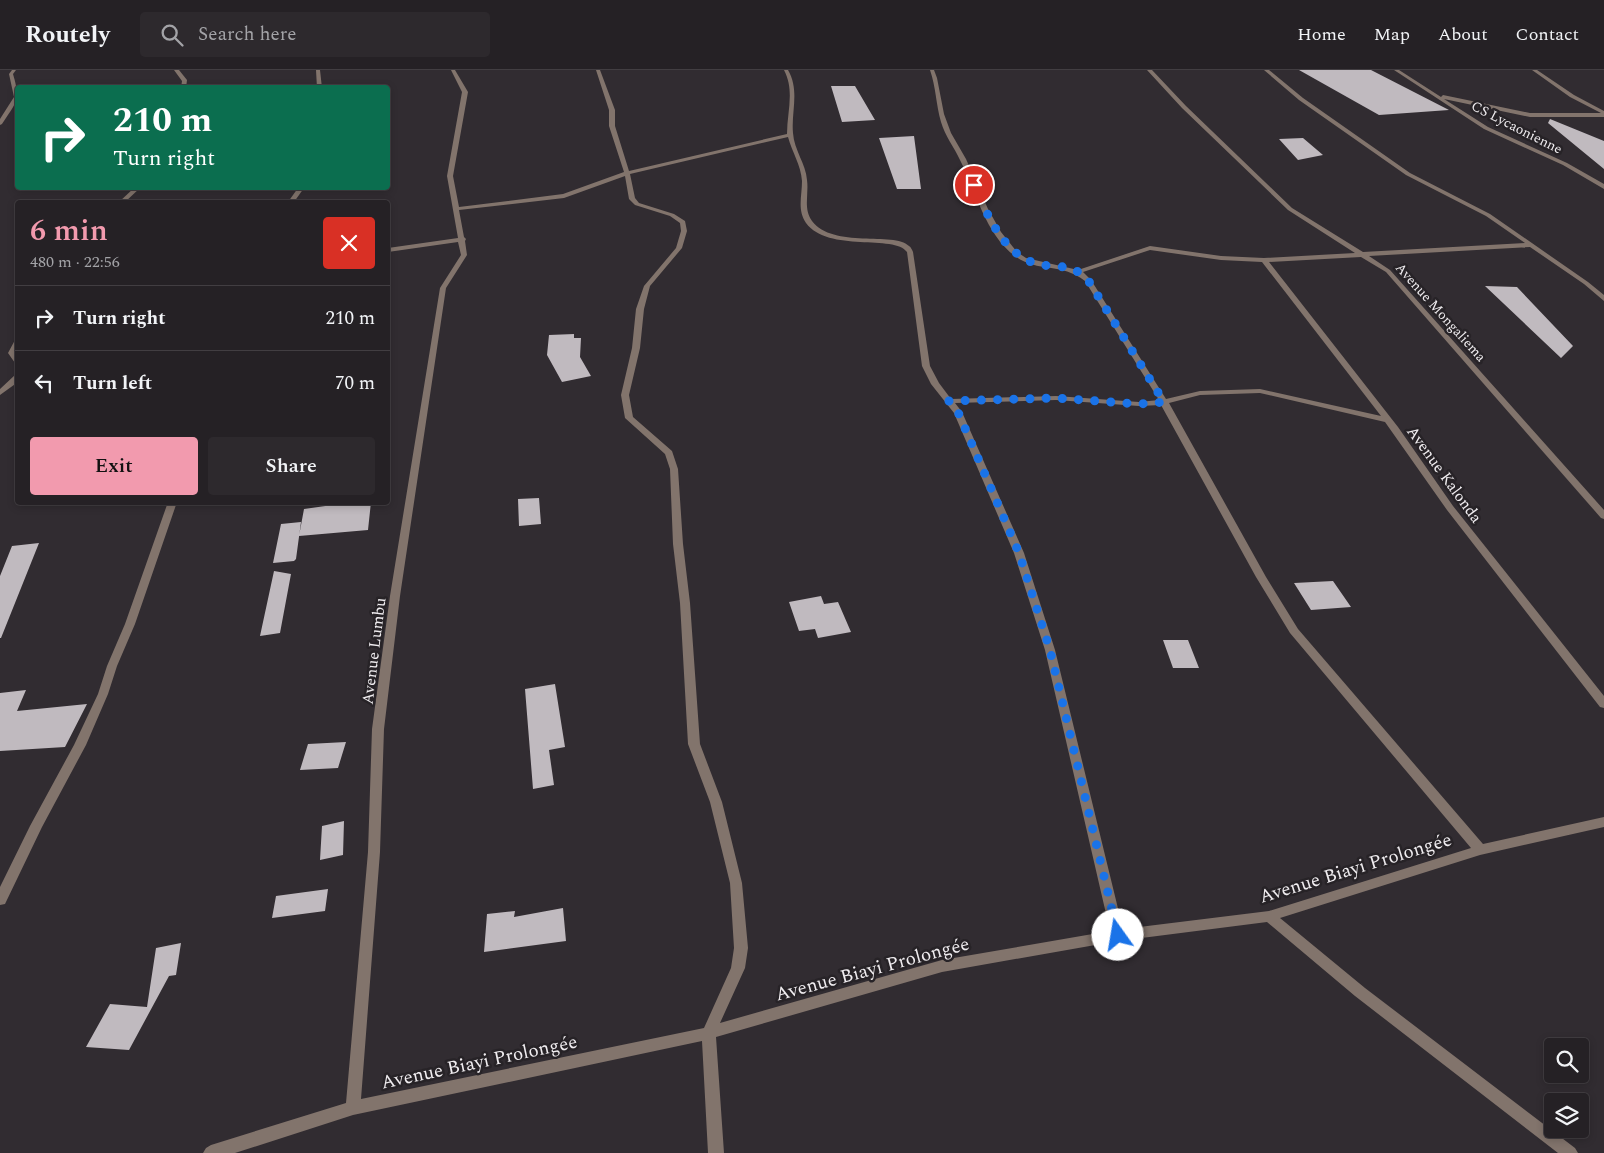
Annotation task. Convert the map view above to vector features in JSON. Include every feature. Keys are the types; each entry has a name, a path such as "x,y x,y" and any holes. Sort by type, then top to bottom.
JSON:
{"street":[{"path":"14,70 11,74 15,89"},
{"path":"176,70 185,81 184,85"},
{"path":"318,70 320,85"},
{"name":"Avenue Lumbu","path":"353,1108 374,852 378,729 395,596 443,288 464,255 463,239 450,176 466,92 453,70"},
{"path":"598,70 612,110 612,126 627,173 632,199 646,208 672,215 683,222 684,230 679,248 647,286 640,309 636,348 625,396 630,418 669,453 674,469 678,544 686,603 694,744 716,802 736,884 741,948 738,968 708,1033 716,1153"},
{"path":"786,70 790,76 793,97 790,135 801,160 805,179 803,192 804,211 808,223 820,234 846,239 898,243 906,246 910,252 926,366 935,384 958,412 1025,571 1050,650 1118,935"},
{"path":"932,70 940,94 941,111 946,129 963,158 996,228 1015,253 1027,260 1039,264 1067,266 1080,271 1088,280 1164,402 1261,577 1294,631 1480,850"},
{"name":"Avenue Mongaliema","path":"1149,70 1184,108 1290,209 1388,270 1604,516"},
{"path":"1266,70 1301,99 1408,174 1488,215 1586,283 1604,299"},
{"name":"CS Lycaonienne","path":"1396,70 1486,128 1565,164 1604,187"},
{"path":"1534,70 1572,96 1604,114"},
{"path":"1435,96 1530,116 1604,114"},
{"path":"0,123 15,100"},
{"path":"456,209 564,196 627,173 790,135"},
{"path":"124,200 135,190"},
{"path":"390,250 463,239"},
{"path":"1080,271 1150,248 1221,258 1264,260 1532,245"},
{"name":"Avenue Kalonda","path":"1264,260 1387,420 1450,508 1604,704"},
{"path":"0,393 15,380"},
{"path":"949,401 1056,398 1139,404 1164,402 1200,393 1260,391 1387,420"},
{"path":"0,900 36,826 80,745 103,694 172,505"},
{"name":"Avenue Biayi Prolongée","path":"211,1153 353,1108 708,1033 942,966 1118,935 1268,916 1480,850 1604,822"},
{"path":"1268,916 1360,992 1570,1153"}],"building":[{"path":"1299,70 1371,70 1449,110 1379,115"},
{"path":"831,86 855,86 875,120 842,122"},
{"path":"1550,119 1604,141 1604,169 1548,123"},
{"path":"914,136 921,189 897,189 879,138"},
{"path":"1303,138 1323,155 1298,160 1279,139"},
{"path":"1485,286 1517,287 1573,346 1561,358"},
{"path":"574,334 574,338 581,338 580,357 591,376 562,382 547,355 549,335"},
{"path":"539,498 541,524 519,526 518,499"},
{"path":"333,505 371,505 368,530 299,536 304,509"},
{"path":"301,522 296,559 294,561 273,563 281,524"},
{"path":"39,543 0,638 0,576 12,546"},
{"path":"274,571 291,574 280,633 260,636"},
{"path":"1333,581 1351,607 1311,610 1294,583"},
{"path":"821,596 824,604 838,602 851,632 818,638 815,629 799,631 789,602"},
{"path":"1163,640 1188,640 1199,668 1173,668"},
{"path":"555,684 565,747 549,750 554,785 533,789 525,689"},
{"path":"26,690 17,711 87,704 65,747 0,751 0,693"},
{"path":"346,742 338,768 300,770 308,744"},
{"path":"344,821 343,855 320,860 322,826"},
{"path":"328,889 325,911 272,918 276,896"},
{"path":"563,908 566,941 484,952 487,914 515,911 514,917"},
{"path":"181,943 176,975 169,976 129,1050 86,1047 110,1004 147,1007 156,948"}],"route":[{"path":"974,185 996,228 1015,253 1039,264 1067,266 1080,271 1088,280 1164,402 1139,404 1056,398 949,401 958,412 1019,553 1050,650 1118,935"}]}
